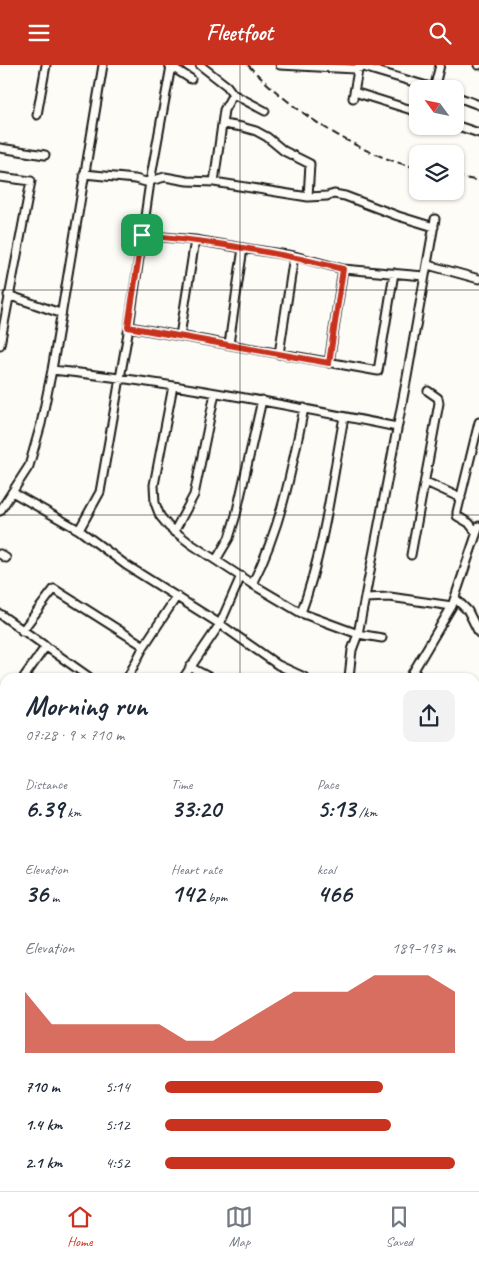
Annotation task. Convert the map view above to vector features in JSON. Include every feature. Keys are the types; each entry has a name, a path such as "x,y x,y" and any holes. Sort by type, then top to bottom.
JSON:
{"street":[{"path":"37,115 46,65"},
{"path":"0,511 29,466 42,424 103,65"},
{"path":"79,530 100,492 170,65 191,79"},
{"path":"200,65 227,86 233,94 265,111"},
{"path":"280,65 363,67 409,80"},
{"path":"437,80 440,65"},
{"path":"359,67 354,95 409,110"},
{"path":"214,182 224,110 233,94"},
{"path":"464,99 479,105"},
{"path":"223,124 256,131 284,151 310,164 308,197"},
{"path":"464,128 479,133"},
{"path":"0,148 45,155"},
{"path":"84,174 150,182 154,179 165,177 187,181 214,182 308,197 334,194 345,196 398,216 434,223 417,327 358,634 352,650 349,673"},
{"path":"0,177 30,181 0,345"},
{"path":"142,235 195,239 243,247 294,256 343,269 424,276"},
{"path":"180,336 195,239"},
{"path":"229,344 243,247"},
{"path":"279,354 294,256"},
{"path":"428,265 479,279"},
{"path":"329,363 343,269"},
{"path":"128,327 378,371 394,273"},
{"path":"8,295 60,313"},
{"path":"52,370 120,377 262,400 397,427"},
{"path":"173,386 154,485 155,503 160,516 174,532 252,585 301,613 358,634 382,638"},
{"path":"411,555 426,482 439,403 438,398 428,391"},
{"path":"174,532 194,495 215,393"},
{"path":"216,560 229,538 236,515 262,400"},
{"path":"252,585 266,558 276,531 291,472 304,408"},
{"path":"301,613 311,586 320,547 344,417"},
{"path":"412,673 452,606 478,529 458,516 479,421"},
{"path":"426,482 461,498"},
{"path":"12,492 79,530 126,565 220,624 278,665 295,673"},
{"path":"186,673 220,624 241,576"},
{"path":"22,631 54,589 144,646"},
{"path":"130,673 144,646 177,597"},
{"path":"365,598 390,597 452,606"},
{"path":"455,598 468,611 479,633"},
{"path":"0,614 83,673"},
{"path":"27,673 46,646"},
{"path":"190,667 201,673"}],"railway":[{"path":"248,65 284,98 326,128 371,152 409,165"},
{"path":"464,178 479,181"}],"route":[{"path":"142,235 195,239 243,247 294,256 343,269 329,363 128,327 142,235"}]}
